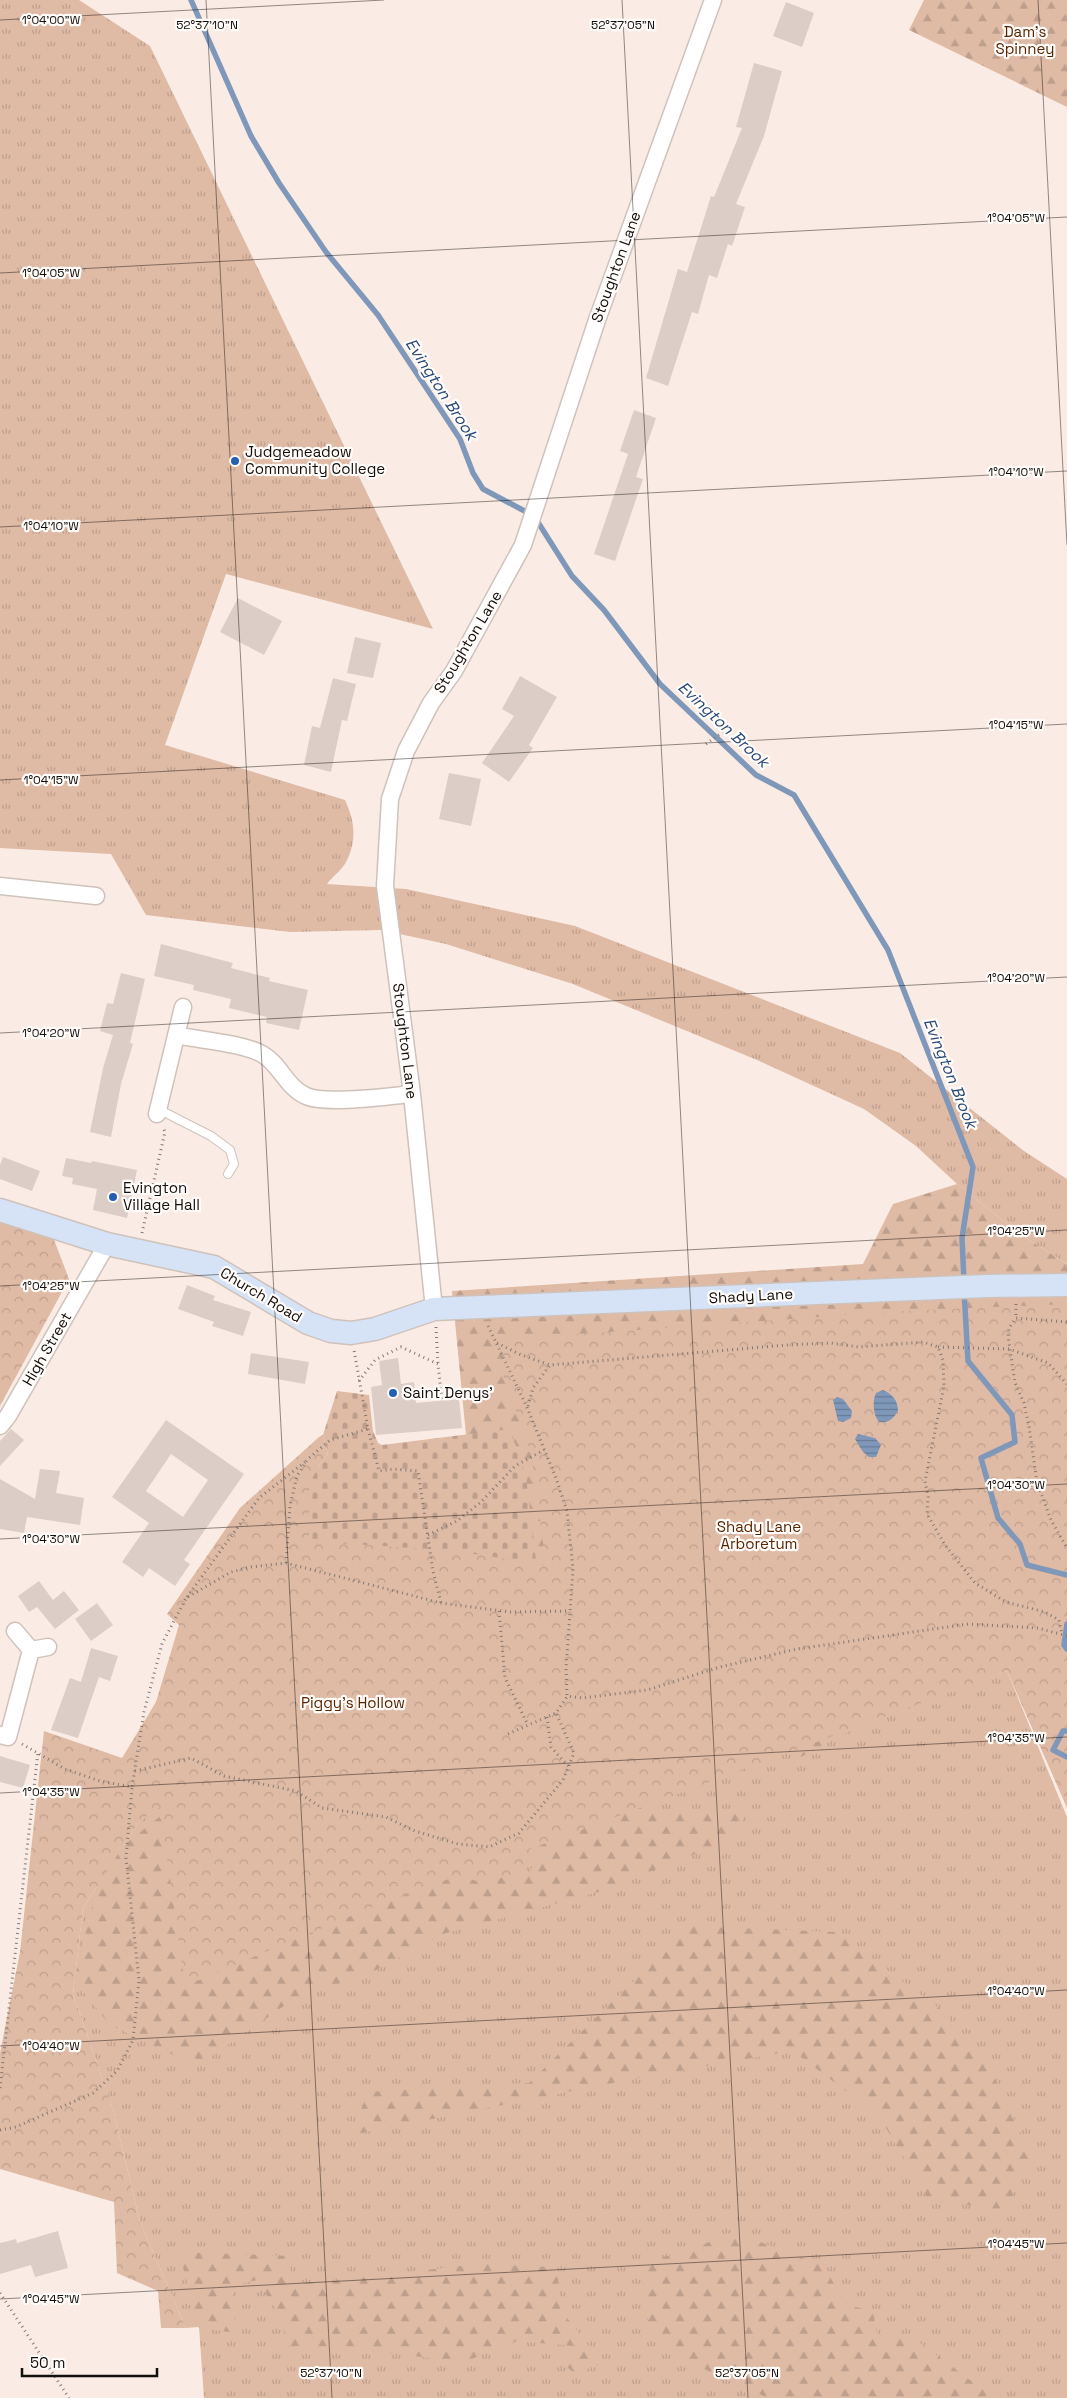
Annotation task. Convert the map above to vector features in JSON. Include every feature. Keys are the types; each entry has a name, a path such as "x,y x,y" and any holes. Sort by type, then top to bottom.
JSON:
{"street":[{"name":"Stoughton Lane","path":"434,1309 412,1094 385,886 390,799 406,751 431,703 454,671 523,545 597,320 713,0"},
{"path":"0,886 96,896"},
{"path":"157,1111 183,1007"},
{"path":"176,1035 246,1049 262,1055 275,1065 288,1083 307,1097 360,1099 412,1094"},
{"name":"Church Road","path":"0,1210 107,1244 214,1267 308,1323 331,1331 352,1333 375,1329 434,1309"},
{"name":"High Street","path":"0,1426 8,1416 107,1244"},
{"name":"Shady Lane","path":"434,1309 987,1286 1067,1285"},
{"path":"14,1631 31,1650"},
{"path":"31,1650 48,1646"},
{"path":"4,1736 31,1650"}],"lane":[{"path":"157,1111 211,1136 230,1150 234,1164 228,1174"}],"path":[{"path":"706,744 727,729"},
{"path":"138,1251 165,1132 157,1111"},
{"path":"480,1308 527,1409 556,1478 567,1511 573,1569 566,1669 567,1696 556,1713 508,1734"},
{"path":"434,1309 442,1401"},
{"path":"1067,1322 1016,1318 1009,1328 1009,1349 1015,1383 1024,1403 1037,1482 1051,1520 1067,1548"},
{"path":"352,1333 358,1381 378,1471 393,1469 418,1471 433,1570 441,1602"},
{"path":"496,1342 518,1354 550,1365 609,1362 787,1345 830,1343 859,1347 923,1342 938,1347 958,1346 1009,1349 1048,1364 1067,1384"},
{"path":"358,1381 375,1360 401,1347 438,1364"},
{"path":"938,1347 943,1360 944,1386 925,1481 928,1497 927,1514 945,1545 975,1583 1006,1602 1045,1612 1059,1620 1062,1634"},
{"path":"527,1409 529,1396 533,1388 550,1365"},
{"path":"0,2130 16,2127 93,2093 117,2071 133,2040 139,1980 126,1858 132,1787 144,1712 162,1644 186,1598 259,1498 330,1440 368,1429"},
{"path":"428,1534 457,1521 481,1502 514,1466 544,1450"},
{"path":"286,1563 290,1506 297,1476 307,1460"},
{"path":"186,1598 231,1572 251,1567 286,1563 441,1602 499,1611 531,1613 569,1611"},
{"path":"499,1611 505,1678 528,1725"},
{"path":"567,1696 582,1698 647,1690 720,1667 797,1649 968,1624 1038,1628 1067,1636"},
{"path":"135,1771 191,1758 224,1776 296,1791 322,1808 386,1817 415,1831 458,1844 489,1848 519,1833 563,1780 574,1753 556,1713"},
{"path":"547,1717 551,1747 568,1766"},
{"path":"4,1736 38,1752 65,1768 100,1781 132,1787"},
{"path":"0,2088 38,1752"},
{"path":"0,2293 70,2398"}],"green space":[{"name":"Judgemeadow Community College","path":"0,0 79,0 150,46 433,629 226,574 165,745 345,800 353,824 352,847 344,865 327,884 406,889 575,926 900,1053 1024,1151 1067,1179 1067,1264 1020,1234 957,1184 916,1146 864,1109 757,1060 573,984 446,944 381,930 290,932 146,915 111,854 0,848"},
{"name":"Dam's Spinney","path":"924,0 1067,0 1067,107 909,30"},
{"name":"Shady Lane Arboretum","path":"957,1184 1020,1234 1067,1264 1067,1808 1045,1662 987,1664 892,1709 801,1757 769,1715 632,1765 642,1811 706,1810 742,1812 743,1835 602,1891 443,1934 376,1970 294,1999 197,2066 110,2025 74,1980 103,1862 169,1809 461,1870 527,1879 540,1847 510,1779 467,1445 452,1291 863,1264 893,1204"},
{"path":"0,1219 53,1237 69,1279 0,1406"},
{"name":"Shady Lane Arboretum","path":"1067,1304 1067,1808 1007,1671 530,1849 523,1871 485,1883 457,1876 365,1910 185,1986 160,1807 139,1822 83,1908 73,1994 113,2109 140,2222 186,2328 161,2328 158,2291 117,2273 114,2202 0,2169 0,2053 20,1952 44,1731 122,1758 156,1702 179,1625 167,1614 240,1508 319,1437 323,1435 328,1454 318,1467 309,1485 309,1541 455,1551 546,1565 531,1453 500,1367 509,1339 903,1311"},
{"path":"337,1391 369,1395 373,1431 378,1443 382,1445 510,1429 526,1476 540,1595 299,1551 302,1488 328,1454 323,1435"},
{"path":"1007,1671 1067,1817 1067,2398 204,2398 199,2327 186,2328 140,2222 113,2109 73,1994 83,1908 139,1822 169,1800 532,1840"},
{"path":"690,1926 836,1932 943,2011 994,2077 1033,2158 1005,2209 929,2201 879,2116 793,2051 643,2077 351,2135 368,2092 529,2083"},
{"path":"733,2232 819,2264 830,2277 846,2304 873,2312 878,2338 912,2337 994,2398 768,2398 687,2361 644,2315 642,2260 681,2254"},
{"path":"179,2252 290,2256 292,2283 324,2282 477,2264 557,2267 561,2310 602,2363 575,2374 567,2367 574,2346 517,2341 461,2363 349,2346 287,2346 281,2318 257,2280 232,2286 236,2333 199,2328"}],"water":[{"path":"883,1390 894,1398 898,1411 890,1420 879,1422 874,1412 874,1400 876,1393"},
{"path":"837,1397 843,1399 852,1411 851,1418 843,1422 838,1421 833,1400"},
{"path":"858,1434 875,1438 881,1445 876,1457 869,1457 863,1452 855,1439"}],"building":[{"path":"786,2 814,13 802,47 773,36"},
{"path":"754,63 782,71 764,136 736,204 745,207 732,246 728,244 717,278 709,275 698,314 692,312 668,386 646,378 678,269 687,272 711,196 714,197 742,128 736,127"},
{"path":"634,410 656,418 636,477 643,479 615,561 594,554 628,454 620,451"},
{"path":"238,598 282,621 264,655 220,632"},
{"path":"355,637 381,643 373,678 347,673"},
{"path":"520,676 557,697 529,745 533,748 509,782 482,763 514,716 502,709"},
{"path":"333,678 356,684 347,721 342,720 331,772 304,765 312,726 320,728"},
{"path":"449,773 481,779 471,826 439,819"},
{"path":"161,944 233,963 231,968 270,978 269,981 308,990 299,1030 266,1023 267,1017 229,1008 231,999 193,990 194,985 154,976"},
{"path":"121,973 145,979 130,1043 133,1044 121,1084 111,1137 90,1132 103,1068 113,1035 100,1031 107,1003 113,1004"},
{"path":"3,1157 40,1171 32,1191 0,1179 0,1165"},
{"name":"Evington Village Hall","path":"66,1158 137,1170 127,1218 93,1210 97,1189 72,1184 73,1178 62,1176"},
{"path":"187,1285 215,1296 213,1300 251,1312 243,1336 212,1326 214,1322 178,1309"},
{"path":"251,1353 309,1362 305,1384 248,1374"},
{"name":"Saint Denys'","path":"398,1358 401,1384 414,1382 416,1403 459,1399 462,1428 376,1435 371,1387 382,1385 379,1361"},
{"path":"166,1420 244,1474 184,1560 190,1564 175,1586 149,1568 143,1577 122,1562 149,1523 112,1497","holes":["171,1454 208,1480 183,1517 146,1491"]},
{"path":"11,1429 24,1440 0,1466 0,1441"},
{"path":"40,1469 60,1471 56,1493 84,1498 80,1525 27,1517 24,1533 0,1529 0,1479 35,1499"},
{"path":"39,1581 53,1600 64,1591 79,1610 55,1629 37,1607 29,1612 18,1596"},
{"path":"97,1603 113,1625 91,1641 75,1619"},
{"path":"91,1648 118,1656 110,1681 99,1677 78,1738 51,1730 70,1678 81,1682"},
{"path":"0,1756 30,1765 23,1788 0,1782"},
{"path":"58,2231 68,2268 35,2277 31,2265 0,2274 0,2243 16,2239 17,2243"}],"waterway":[{"name":"Evington Brook","path":"191,0 251,136 279,183 326,252 378,315 460,439 473,473 483,489 534,516 572,576 604,610 660,684 756,775 794,795 888,950 973,1167 962,1238 964,1281"},
{"name":"Evington Brook","path":"964,1290 968,1361 1012,1415 1015,1442 981,1458 998,1518 1020,1544 1027,1565 1067,1575"},
{"name":"Evington Brook","path":"1067,1624 1064,1645 1067,1649"},
{"name":"Evington Brook","path":"1067,1731 1063,1731 1053,1750 1067,1757"}],"place":[{"name":"Judgemeadow Community College","path":"235,461"},
{"name":"Evington Village Hall","path":"113,1197"},
{"name":"Saint Denys'","path":"393,1393"}],"park label":[{"name":"Piggy's Hollow","path":"353,1703"}]}
